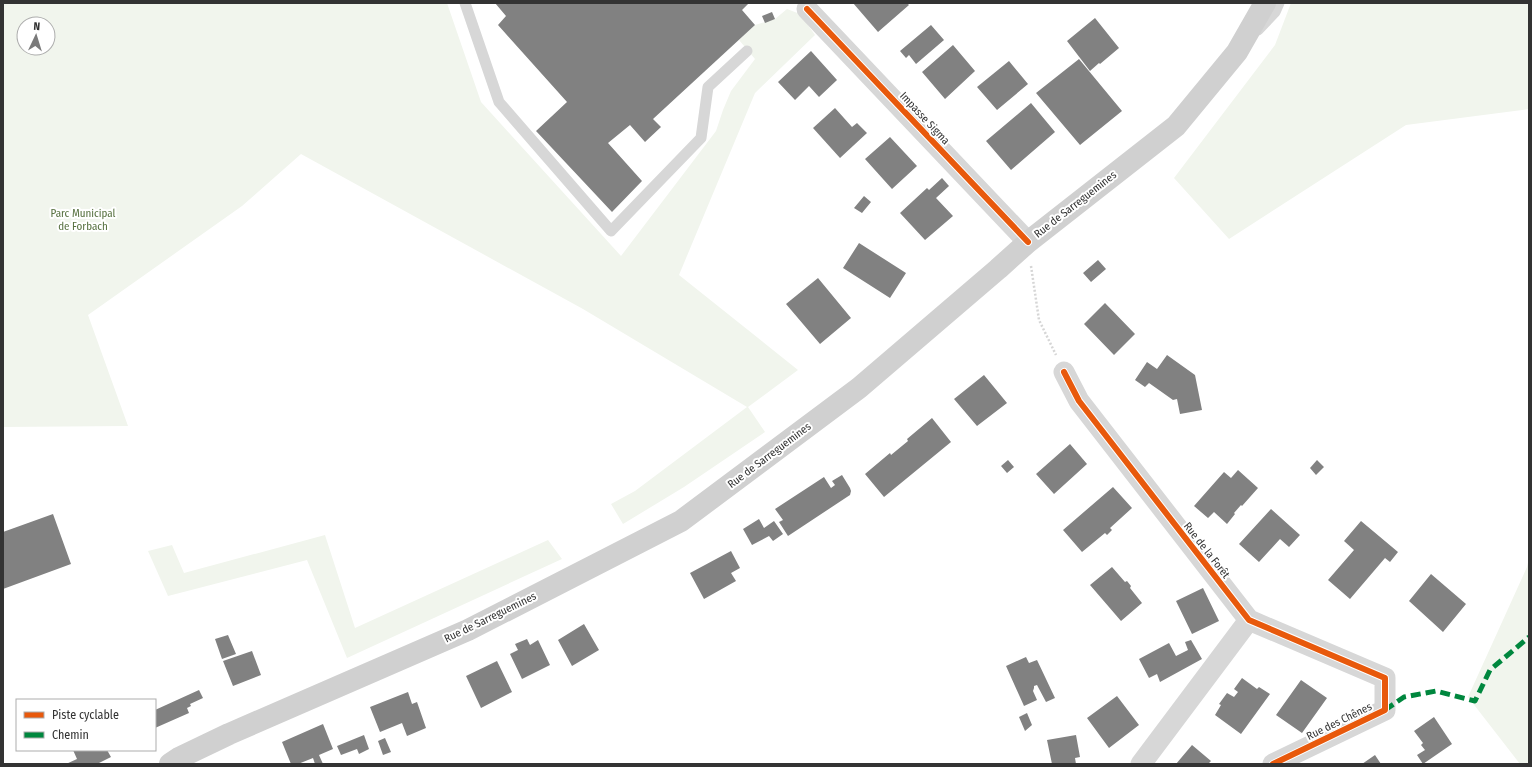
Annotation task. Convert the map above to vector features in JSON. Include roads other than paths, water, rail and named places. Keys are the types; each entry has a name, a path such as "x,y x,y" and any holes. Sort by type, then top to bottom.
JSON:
{"main road":[{"name":"Rue de Sarreguemines","path":"170,764 179,758 229,734 468,630 681,521 859,388 1028,242 1176,126 1237,52 1265,3"}],"street":[{"name":"Impasse Sigma","path":"807,8 1028,242"},
{"name":"Rue de la Forêt","path":"1064,372 1079,401 1248,620 1386,678"},
{"path":"1141,764 1248,620"},
{"name":"Rue des Chênes","path":"1273,764 1385,710 1386,678"}],"lane":[{"path":"465,3 499,102 611,231 701,138 708,87 747,51"},
{"path":"1237,52 1275,12 1279,3"}],"park label":[{"name":"Parc Municipal de Forbach","path":"83,219"}]}
